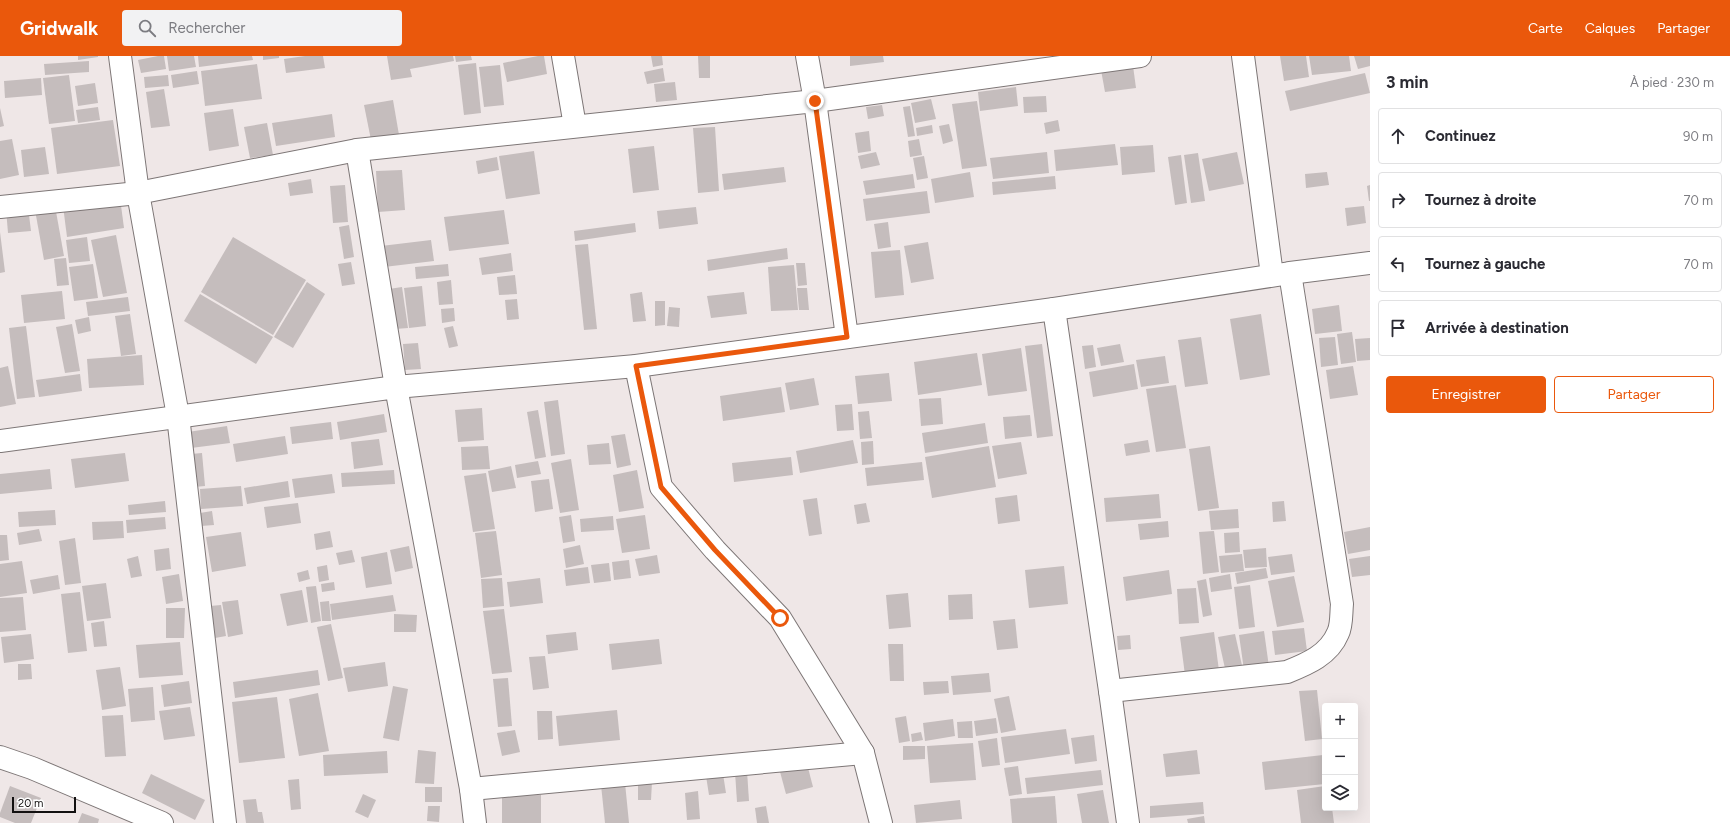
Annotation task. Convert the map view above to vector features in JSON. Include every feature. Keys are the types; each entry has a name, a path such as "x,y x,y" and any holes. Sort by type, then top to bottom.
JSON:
{"street":[{"path":"120,56 138,193 178,416 225,823"},
{"path":"564,56 575,126"},
{"path":"807,56 815,101 847,337"},
{"path":"0,207 138,193 357,150 815,101 1057,62 1140,56"},
{"path":"1110,691 1287,672 1310,663 1327,650 1339,632 1342,604 1281,274 1243,56"},
{"path":"357,150 396,387 471,789 475,823"},
{"path":"0,441 396,387 636,366 1054,309 1281,274 1370,263"},
{"path":"1054,309 1128,823"},
{"path":"636,366 661,487 715,550 780,618 863,753 882,823"},
{"path":"471,789 863,753"},
{"path":"0,757 32,768 162,823"}],"building":[{"path":"78,56 98,56 98,57 78,60"},
{"path":"164,56 166,69 141,73 138,60"},
{"path":"167,56 194,56 196,67 169,71"},
{"path":"198,56 252,56 253,60 199,67"},
{"path":"263,56 279,56 279,58 263,60"},
{"path":"305,56 323,56 325,68 286,73 284,59"},
{"path":"387,56 453,56 454,61 410,69 412,77 391,80"},
{"path":"455,56 471,56 472,60 456,62"},
{"path":"544,56 547,74 507,82 503,63"},
{"path":"651,56 662,56 663,65 653,67"},
{"path":"698,56 710,56 710,78 699,78"},
{"path":"850,56 883,56 884,62 850,66"},
{"path":"1280,56 1306,56 1309,77 1284,81"},
{"path":"1309,56 1349,56 1351,71 1312,75"},
{"path":"1354,56 1370,56 1370,66 1358,69"},
{"path":"89,61 89,72 45,75 44,64"},
{"path":"476,63 481,113 464,115 458,65"},
{"path":"257,64 262,99 205,106 201,71"},
{"path":"500,65 504,105 484,107 479,67"},
{"path":"1133,66 1136,88 1105,92 1101,70"},
{"path":"663,68 665,81 647,84 644,72"},
{"path":"197,71 199,84 173,88 171,75"},
{"path":"1365,73 1370,93 1290,111 1285,91"},
{"path":"69,75 75,121 49,124 43,78"},
{"path":"168,75 169,86 145,88 144,77"},
{"path":"41,78 42,95 5,98 4,81"},
{"path":"675,82 677,100 656,102 654,84"},
{"path":"95,83 98,103 78,106 75,86"},
{"path":"1016,87 1018,106 980,111 978,92"},
{"path":"164,89 170,126 151,128 146,92"},
{"path":"1046,96 1047,112 1024,113 1023,97"},
{"path":"931,99 936,119 915,123 911,103"},
{"path":"393,100 399,135 371,140 364,105"},
{"path":"977,101 987,166 962,169 952,104"},
{"path":"882,105 884,116 868,119 866,107"},
{"path":"910,106 915,136 908,137 903,107"},
{"path":"98,107 100,120 78,123 76,110"},
{"path":"0,108 4,126 0,127"},
{"path":"233,109 239,146 209,151 204,113"},
{"path":"332,114 335,137 276,146 272,123"},
{"path":"113,120 120,166 57,174 51,128"},
{"path":"1058,120 1060,131 1046,134 1044,123"},
{"path":"267,123 273,155 250,158 244,127"},
{"path":"949,124 953,141 943,144 939,126"},
{"path":"932,125 933,133 917,136 916,128"},
{"path":"715,127 719,191 698,193 693,128"},
{"path":"869,131 871,151 858,153 855,133"},
{"path":"12,139 19,175 0,179 0,141"},
{"path":"919,139 922,155 910,157 908,141"},
{"path":"1115,144 1118,165 1056,171 1054,150"},
{"path":"1153,145 1155,172 1122,175 1120,147"},
{"path":"654,146 659,190 633,193 628,149"},
{"path":"45,147 49,174 24,177 21,150"},
{"path":"534,151 540,194 506,199 499,156"},
{"path":"876,152 880,165 861,169 858,156"},
{"path":"1047,152 1049,173 993,179 990,158"},
{"path":"1237,152 1244,184 1209,191 1202,159"},
{"path":"1198,153 1205,201 1191,203 1184,155"},
{"path":"1181,155 1187,203 1175,205 1168,157"},
{"path":"924,156 928,178 917,180 913,158"},
{"path":"497,157 499,170 478,174 476,161"},
{"path":"784,167 786,182 724,190 722,174"},
{"path":"402,170 405,210 378,212 376,171"},
{"path":"970,172 974,197 935,203 931,179"},
{"path":"1327,172 1329,185 1306,188 1305,174"},
{"path":"913,174 915,188 866,195 863,181"},
{"path":"1055,176 1056,189 993,195 992,182"},
{"path":"311,179 313,193 290,196 288,183"},
{"path":"345,185 348,222 333,223 330,186"},
{"path":"1370,185 1370,201 1369,201 1367,186"},
{"path":"927,191 930,213 866,221 863,199"},
{"path":"120,198 124,228 67,237 63,206"},
{"path":"55,206 64,256 44,260 35,210"},
{"path":"1364,206 1366,223 1347,226 1345,208"},
{"path":"28,207 31,231 8,233 6,209"},
{"path":"696,207 698,224 659,229 657,211"},
{"path":"504,210 509,244 449,251 444,217"},
{"path":"888,222 891,247 878,249 874,224"},
{"path":"635,223 636,232 575,241 574,231"},
{"path":"349,225 354,257 344,259 339,227"},
{"path":"0,232 5,272 0,273"},
{"path":"116,235 127,293 103,297 91,240"},
{"path":"87,237 90,261 69,263 66,240"},
{"path":"233,237 306,280 273,335 201,292"},
{"path":"431,240 434,261 384,267 381,246"},
{"path":"928,242 934,279 911,283 904,246"},
{"path":"588,244 597,329 584,330 575,245"},
{"path":"787,248 788,259 708,271 707,260"},
{"path":"900,250 904,295 875,298 871,252"},
{"path":"511,253 513,271 482,275 479,258"},
{"path":"66,258 69,285 57,286 54,259"},
{"path":"351,262 355,284 342,286 338,264"},
{"path":"796,263 805,263 807,285 798,286"},
{"path":"93,264 98,298 74,301 69,267"},
{"path":"448,264 449,276 416,279 415,267"},
{"path":"794,265 798,310 771,311 768,267"},
{"path":"515,275 517,294 499,295 497,277"},
{"path":"451,280 453,304 439,305 437,282"},
{"path":"307,282 325,294 293,348 274,337"},
{"path":"422,286 426,326 409,328 404,288"},
{"path":"402,287 408,328 395,329 389,289"},
{"path":"797,288 807,288 809,310 799,310"},
{"path":"62,291 65,319 24,323 21,295"},
{"path":"642,292 646,321 633,322 630,294"},
{"path":"744,292 747,314 711,318 707,296"},
{"path":"200,294 273,337 256,364 184,321"},
{"path":"128,297 130,311 88,316 86,302"},
{"path":"517,299 519,319 507,320 505,300"},
{"path":"655,301 665,301 665,325 655,326"},
{"path":"1339,305 1342,331 1315,334 1312,309"},
{"path":"669,307 680,308 679,327 667,326"},
{"path":"454,308 455,321 442,323 441,309"},
{"path":"130,314 136,354 121,356 115,316"},
{"path":"1261,314 1270,375 1240,380 1230,319"},
{"path":"89,317 91,331 78,334 75,320"},
{"path":"72,324 80,371 65,373 56,327"},
{"path":"26,326 35,397 17,399 9,328"},
{"path":"453,326 458,346 449,348 444,328"},
{"path":"1352,332 1356,362 1341,364 1337,334"},
{"path":"1201,337 1208,384 1185,387 1178,340"},
{"path":"1335,337 1338,365 1321,367 1319,338"},
{"path":"1370,338 1370,360 1357,361 1355,339"},
{"path":"418,343 421,369 405,370 403,344"},
{"path":"1042,344 1053,436 1037,438 1025,346"},
{"path":"1120,344 1124,362 1101,366 1097,348"},
{"path":"1093,345 1096,367 1085,369 1082,346"},
{"path":"1021,348 1027,391 988,396 982,354"},
{"path":"977,353 982,385 918,395 914,362"},
{"path":"142,355 144,385 89,388 87,359"},
{"path":"1165,356 1169,383 1141,387 1136,360"},
{"path":"1134,364 1138,389 1093,397 1089,372"},
{"path":"8,366 16,404 0,407 0,368"},
{"path":"1353,366 1358,395 1330,399 1326,370"},
{"path":"889,373 892,401 858,404 855,376"},
{"path":"80,374 82,391 39,397 36,380"},
{"path":"814,378 819,405 790,410 785,383"},
{"path":"1176,385 1186,448 1156,452 1146,389"},
{"path":"781,387 785,412 723,421 720,396"},
{"path":"941,398 943,424 921,426 919,399"},
{"path":"558,400 565,454 551,456 544,402"},
{"path":"852,404 854,430 837,431 835,405"},
{"path":"482,408 484,440 458,442 455,410"},
{"path":"538,410 546,457 535,459 527,412"},
{"path":"869,411 872,438 860,439 858,412"},
{"path":"384,414 387,432 340,440 337,422"},
{"path":"1030,415 1032,436 1005,439 1003,417"},
{"path":"331,422 333,439 292,444 290,427"},
{"path":"985,423 988,443 925,453 922,433"},
{"path":"227,426 230,443 191,448 188,432"},
{"path":"625,434 631,465 617,468 611,436"},
{"path":"285,436 288,454 236,462 233,444"},
{"path":"379,439 383,465 354,469 351,442"},
{"path":"853,440 858,463 800,473 796,451"},
{"path":"1148,440 1150,452 1126,456 1124,444"},
{"path":"873,441 874,464 862,465 861,442"},
{"path":"1021,442 1027,474 998,479 992,446"},
{"path":"609,443 611,464 589,465 587,445"},
{"path":"488,446 490,469 462,470 461,447"},
{"path":"989,446 996,487 932,498 925,457"},
{"path":"1210,446 1219,508 1198,511 1189,449"},
{"path":"125,453 129,481 75,488 71,459"},
{"path":"202,453 205,486 194,487 191,454"},
{"path":"791,457 793,475 734,482 732,463"},
{"path":"571,459 579,510 560,513 551,463"},
{"path":"538,461 541,474 517,478 515,465"},
{"path":"922,462 924,480 867,486 865,468"},
{"path":"511,466 516,488 492,492 488,471"},
{"path":"50,469 52,489 0,494 0,474"},
{"path":"394,470 395,484 342,487 341,473"},
{"path":"637,470 644,508 619,512 613,475"},
{"path":"486,473 495,529 473,532 464,476"},
{"path":"332,474 335,493 295,498 292,479"},
{"path":"549,479 553,509 535,512 531,481"},
{"path":"288,481 290,497 247,504 244,488"},
{"path":"241,486 243,506 201,509 200,489"},
{"path":"1159,494 1161,518 1106,522 1104,498"},
{"path":"1017,495 1020,521 998,524 995,498"},
{"path":"817,498 822,534 809,536 803,500"},
{"path":"165,501 166,512 129,515 128,505"},
{"path":"1284,501 1286,521 1273,522 1272,502"},
{"path":"298,503 301,523 267,528 264,507"},
{"path":"866,503 870,522 857,524 854,505"},
{"path":"1238,509 1239,528 1211,530 1209,511"},
{"path":"55,510 56,525 19,527 18,512"},
{"path":"212,511 214,525 201,526 200,513"},
{"path":"571,515 575,541 563,543 559,517"},
{"path":"645,515 650,549 622,553 616,519"},
{"path":"613,516 614,530 581,532 580,519"},
{"path":"165,517 166,529 127,533 126,520"},
{"path":"123,521 124,538 93,540 92,522"},
{"path":"1168,521 1169,537 1140,540 1138,524"},
{"path":"1370,527 1370,550 1348,554 1344,532"},
{"path":"39,529 42,541 19,545 17,533"},
{"path":"330,531 333,547 316,550 314,534"},
{"path":"496,531 502,575 481,578 475,533"},
{"path":"1214,531 1219,572 1203,574 1199,532"},
{"path":"241,532 246,566 212,572 206,537"},
{"path":"1239,532 1240,552 1225,553 1224,533"},
{"path":"0,535 7,535 9,560 0,561"},
{"path":"75,538 81,583 65,585 59,541"},
{"path":"580,545 584,564 566,568 563,549"},
{"path":"409,546 413,568 395,572 390,550"},
{"path":"169,548 171,569 156,571 154,550"},
{"path":"1266,548 1267,567 1245,568 1243,550"},
{"path":"352,550 355,562 339,565 336,553"},
{"path":"387,552 392,584 366,588 361,557"},
{"path":"1242,554 1244,571 1221,573 1219,556"},
{"path":"1292,554 1295,572 1271,575 1268,557"},
{"path":"657,555 660,573 639,576 635,559"},
{"path":"138,556 142,576 131,578 127,559"},
{"path":"1370,556 1370,575 1352,577 1349,559"},
{"path":"629,560 631,578 614,580 612,562"},
{"path":"22,561 27,593 0,597 0,564"},
{"path":"609,563 611,581 594,583 591,565"},
{"path":"327,565 329,580 319,582 317,567"},
{"path":"1064,566 1068,604 1029,608 1025,570"},
{"path":"588,567 590,583 566,586 564,570"},
{"path":"1266,568 1268,578 1237,584 1235,573"},
{"path":"308,570 310,579 299,582 297,573"},
{"path":"1169,570 1172,594 1126,601 1123,577"},
{"path":"179,574 183,601 166,604 162,577"},
{"path":"1230,574 1232,589 1211,592 1209,578"},
{"path":"58,575 60,589 33,594 30,580"},
{"path":"1294,576 1304,622 1277,627 1268,581"},
{"path":"502,578 504,606 483,608 481,579"},
{"path":"540,578 543,603 510,607 507,582"},
{"path":"1206,579 1212,615 1203,617 1197,581"},
{"path":"334,582 335,590 322,592 321,584"},
{"path":"106,583 111,618 87,621 82,586"},
{"path":"1250,585 1255,627 1239,629 1234,587"},
{"path":"316,586 321,621 311,623 306,587"},
{"path":"1196,588 1199,623 1179,624 1177,589"},
{"path":"302,590 308,622 287,626 280,594"},
{"path":"80,592 87,651 68,653 61,594"},
{"path":"908,593 911,627 889,629 886,595"},
{"path":"972,594 973,619 949,620 948,595"},
{"path":"393,595 396,611 332,620 330,604"},
{"path":"23,597 26,630 0,632 0,598"},
{"path":"238,600 243,634 228,637 222,602"},
{"path":"329,601 331,621 322,621 320,602"},
{"path":"221,605 226,636 215,638 210,606"},
{"path":"166,608 185,608 184,638 166,638"},
{"path":"504,609 512,672 492,674 483,611"},
{"path":"394,614 417,615 416,632 394,632"},
{"path":"1015,619 1018,648 997,650 993,621"},
{"path":"104,621 107,646 94,647 91,623"},
{"path":"331,624 343,678 328,681 317,627"},
{"path":"1304,628 1307,651 1275,655 1272,631"},
{"path":"1264,631 1269,667 1244,670 1239,635"},
{"path":"576,632 578,650 548,654 546,635"},
{"path":"1214,632 1219,671 1185,675 1180,637"},
{"path":"31,634 34,659 4,663 1,637"},
{"path":"1235,634 1243,670 1226,673 1218,637"},
{"path":"1130,635 1131,649 1118,650 1117,636"},
{"path":"659,639 662,664 612,670 609,644"},
{"path":"180,642 183,675 139,678 136,645"},
{"path":"888,644 903,644 904,681 890,681"},
{"path":"545,656 549,688 533,690 529,657"},
{"path":"385,662 388,686 348,692 343,668"},
{"path":"18,664 31,664 32,679 18,680"},
{"path":"120,667 126,706 102,710 96,670"},
{"path":"318,670 320,685 235,698 233,682"},
{"path":"989,673 991,692 953,695 951,676"},
{"path":"508,678 512,726 498,727 493,679"},
{"path":"189,681 192,703 164,707 161,685"},
{"path":"948,681 949,693 924,695 923,682"},
{"path":"393,686 408,689 399,741 383,738"},
{"path":"153,687 155,720 131,722 128,689"},
{"path":"1317,690 1322,739 1305,741 1299,691"},
{"path":"318,693 329,751 299,756 289,699"},
{"path":"1009,696 1016,730 1001,733 994,699"},
{"path":"277,697 285,758 239,763 232,702"},
{"path":"190,707 195,736 164,740 159,711"},
{"path":"617,710 620,740 559,746 556,716"},
{"path":"537,711 552,711 553,739 538,740"},
{"path":"123,715 126,756 105,757 102,716"},
{"path":"906,716 910,741 899,743 895,718"},
{"path":"996,718 998,733 976,736 974,721"},
{"path":"953,719 955,736 925,741 923,723"},
{"path":"972,721 973,738 958,738 957,722"},
{"path":"1066,729 1070,754 1005,763 1001,737"},
{"path":"515,730 520,752 502,756 497,733"},
{"path":"921,732 923,740 912,742 911,734"},
{"path":"1094,735 1097,761 1075,764 1071,738"},
{"path":"997,738 1000,765 982,767 978,741"},
{"path":"973,743 976,780 930,783 927,746"},
{"path":"903,746 925,746 925,759 903,760"},
{"path":"418,750 436,752 434,784 415,783"},
{"path":"1197,750 1200,774 1166,777 1163,754"},
{"path":"387,751 388,773 324,776 323,755"},
{"path":"1322,755 1322,784 1265,790 1262,762"},
{"path":"806,760 813,787 786,794 779,768"},
{"path":"1018,766 1022,794 1009,796 1004,768"},
{"path":"1101,770 1103,785 1027,794 1025,778"},
{"path":"747,771 749,801 737,802 735,772"},
{"path":"151,774 205,800 195,820 142,793"},
{"path":"723,774 726,793 709,795 706,776"},
{"path":"299,779 301,809 291,810 288,780"},
{"path":"638,782 652,782 651,800 638,800"},
{"path":"625,783 629,823 605,823 601,785"},
{"path":"10,786 41,798 31,823 15,823 0,817 0,813"},
{"path":"1322,786 1322,811 1332,811 1334,823 1301,823 1297,790"},
{"path":"425,787 442,787 442,802 425,802"},
{"path":"1103,790 1109,823 1082,823 1077,794"},
{"path":"698,791 700,819 687,820 685,793"},
{"path":"363,794 376,800 368,818 355,812"},
{"path":"541,795 541,823 502,823 502,796"},
{"path":"1055,796 1057,823 1012,823 1010,799"},
{"path":"256,799 258,812 262,812 264,823 246,823 243,800"},
{"path":"960,800 962,819 916,823 914,805"},
{"path":"1203,802 1204,814 1150,818 1150,806"},
{"path":"428,806 440,806 439,822 427,821"},
{"path":"766,806 769,823 757,823 755,808"},
{"path":"82,813 99,819 98,823 78,823"},
{"path":"1204,816 1205,823 1188,823 1187,819"}],"route":[{"path":"780,618 715,550 661,487 636,366 847,337 815,101"}]}
